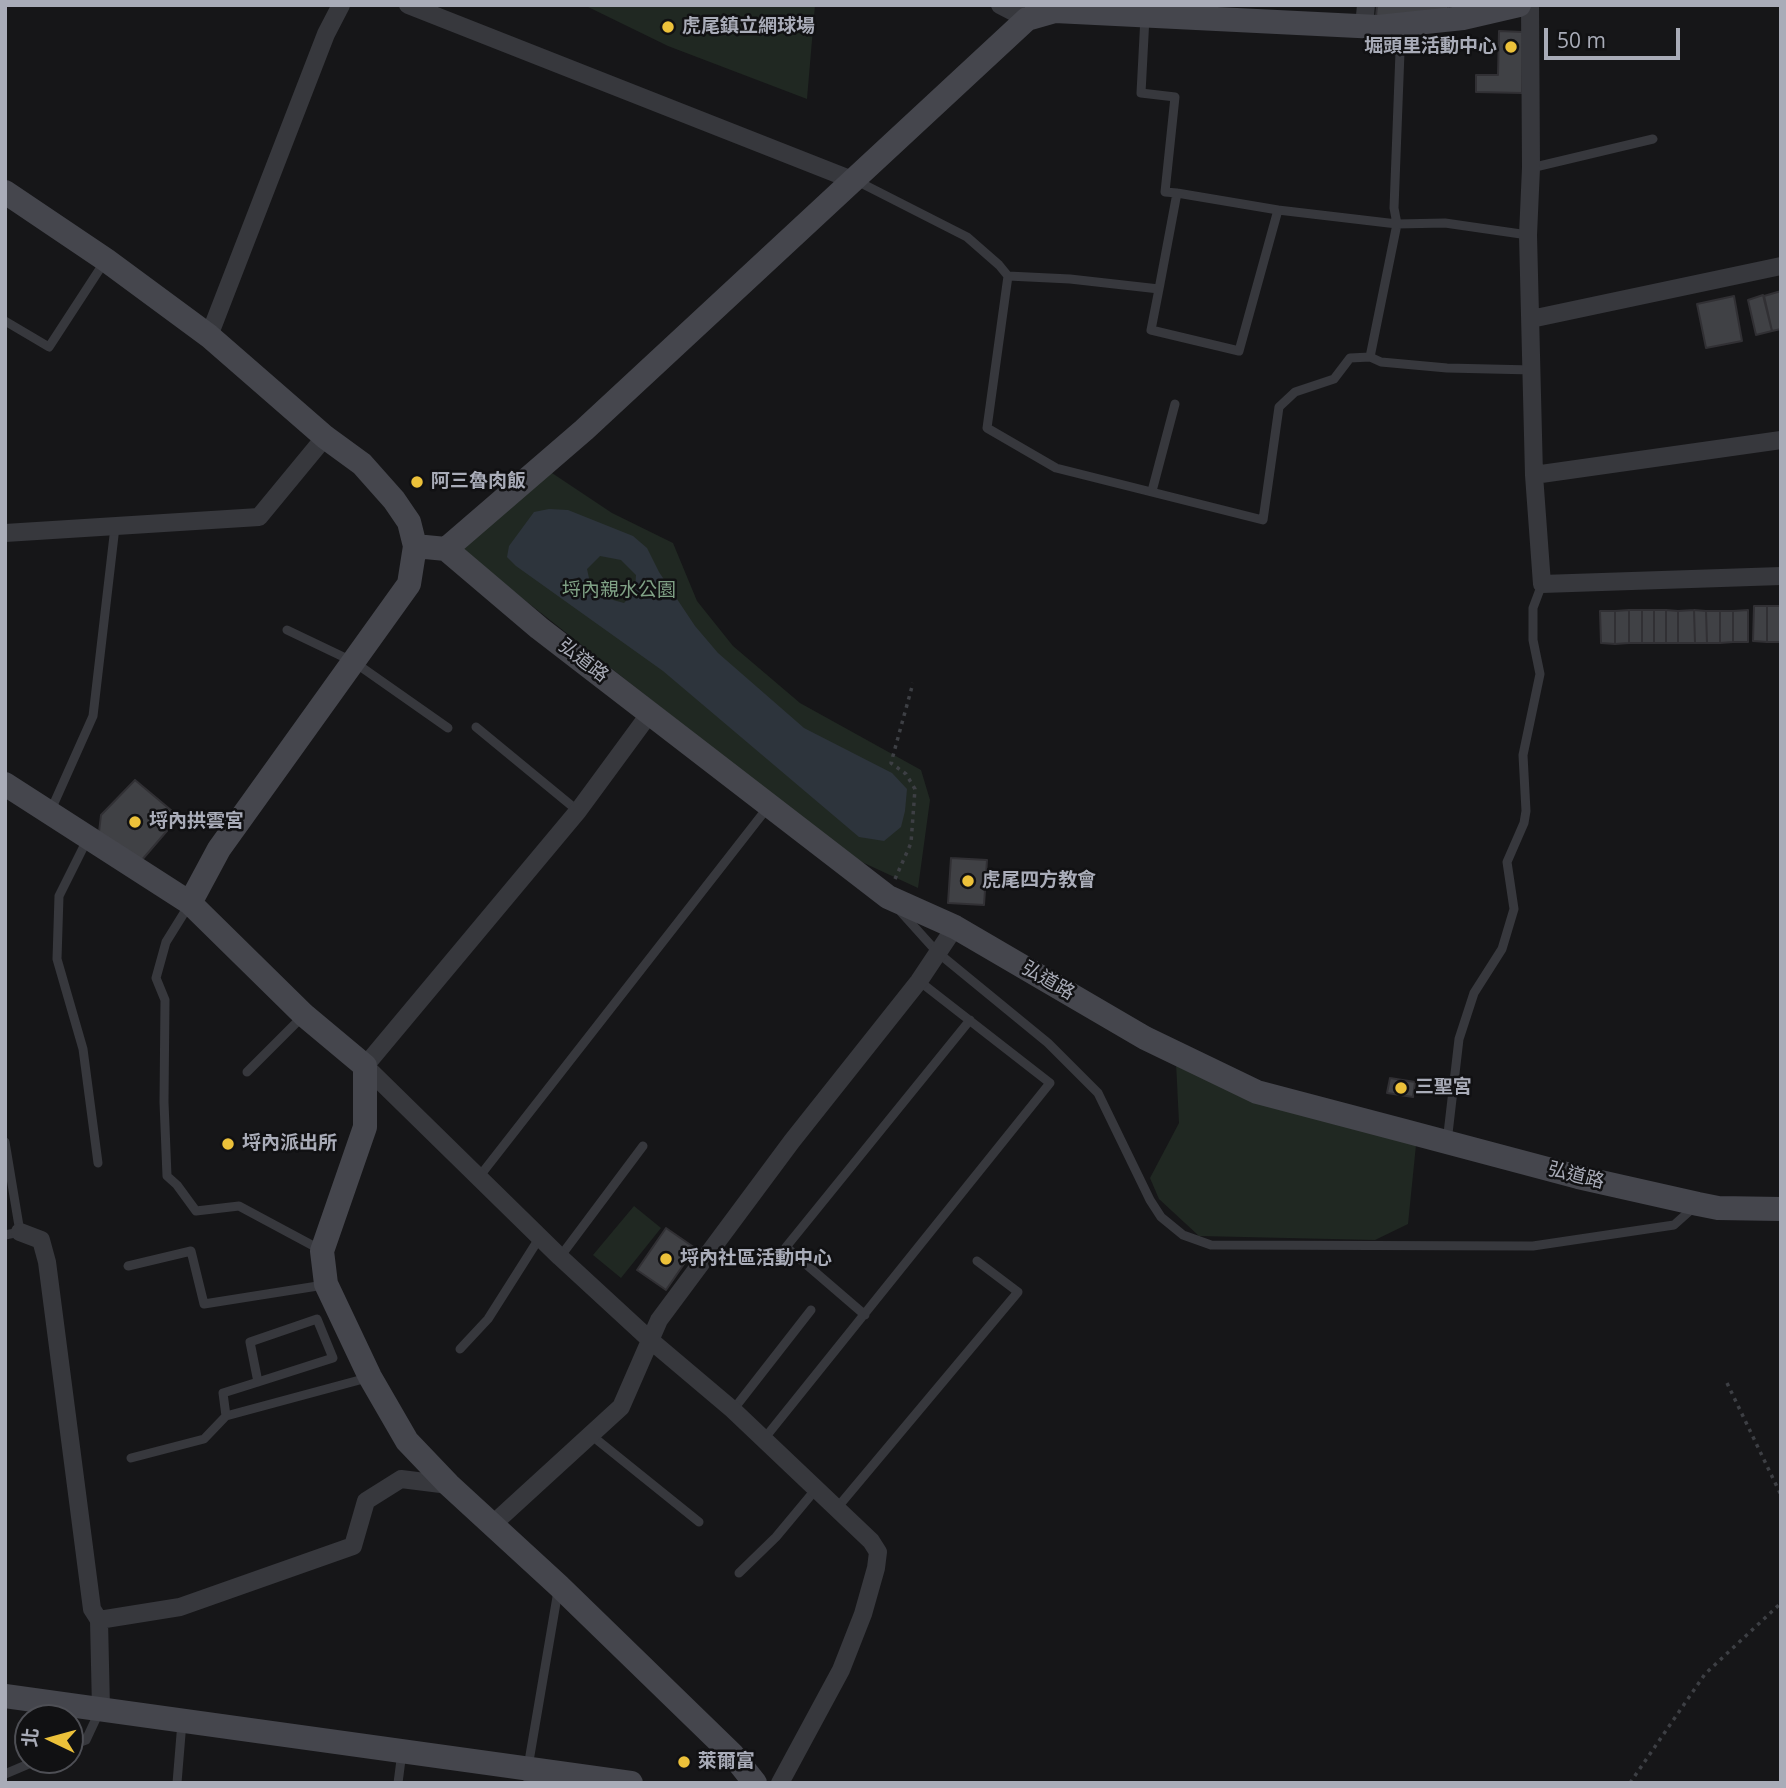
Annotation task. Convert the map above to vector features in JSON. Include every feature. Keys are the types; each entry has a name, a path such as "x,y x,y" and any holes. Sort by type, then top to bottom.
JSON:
{"street":[{"path":"209,335 326,34 341,5"},
{"path":"408,5 855,181"},
{"path":"1000,5 1027,19"},
{"path":"415,546 446,549 584,430 1027,19 1055,11 1146,10 1365,16 1401,26 1463,19 1519,5"},
{"path":"1530,5 1531,168 1528,235 1534,475 1542,584 1781,576"},
{"path":"5,192 106,260 209,335 325,437 362,464 394,500 409,522 415,546 409,584 219,849 190,903"},
{"path":"1531,319 1781,266"},
{"path":"5,533 259,517 325,437"},
{"path":"1534,475 1781,440"},
{"name":"弘道路","path":"446,549 539,628 888,897 955,927 1145,1038 1257,1091 1447,1142 1698,1204 1718,1208 1781,1209"},
{"path":"650,713 578,811 365,1066 365,1127 322,1251 326,1284 370,1377 408,1441 449,1485 559,1586 732,1754 755,1783"},
{"path":"5,784 190,903 304,1015 365,1066 560,1257 649,1339 733,1410 871,1541 878,1552 863,1615 841,1670 780,1783"},
{"path":"492,1525 621,1407 659,1320 792,1141 919,981 955,927"},
{"path":"13,1234 41,1240 47,1262 92,1609 99,1620 101,1709"},
{"path":"99,1620 180,1607 353,1546 366,1502 401,1479 449,1485"},
{"path":"5,1696 402,1750 528,1775 631,1783"}],"lane":[{"path":"1146,10 1141,93 1175,97 1165,192 1278,210 1397,224 1445,223 1528,235"},
{"path":"1370,357 1397,224 1394,208 1401,26"},
{"path":"1531,168 1653,139"},
{"path":"855,181 967,237 1008,276 986,428 1056,468 1262,520 1279,407 1294,392 1334,379 1350,358 1370,357 1381,362 1447,368 1533,370"},
{"path":"1177,193 1151,330 1239,351 1278,210"},
{"path":"5,321 49,346 106,260"},
{"path":"1008,276 1070,279 1158,289"},
{"path":"1152,491 1175,404"},
{"path":"50,812 93,716 115,527"},
{"path":"1447,1142 1458,1039 1474,993 1502,949 1514,909 1507,862 1524,823 1526,811 1523,754 1540,674 1533,640 1533,608 1542,584"},
{"path":"287,631 354,662 448,728"},
{"path":"476,727 578,811"},
{"path":"479,1178 769,806"},
{"path":"89,836 60,896 57,959 83,1049 98,1163"},
{"path":"888,897 937,952 1048,1043 1098,1093 1150,1200 1161,1217 1183,1235 1211,1245 1534,1246 1674,1225 1698,1204"},
{"path":"190,903 166,942 156,978 165,1000 164,1102 167,1176 196,1211 239,1206 322,1251"},
{"path":"764,1439 1050,1083 919,981"},
{"path":"247,1072 304,1015"},
{"path":"866,1315 786,1247 970,1020"},
{"path":"5,1142 13,1234"},
{"path":"560,1257 643,1146"},
{"path":"460,1349 488,1318 540,1237"},
{"path":"128,1266 191,1251 204,1304 326,1284"},
{"path":"837,1508 1018,1292 977,1261"},
{"path":"733,1410 811,1310"},
{"path":"226,1416 223,1393 258,1382 333,1358 317,1319 250,1342 258,1382"},
{"path":"131,1458 204,1439 226,1416 370,1377"},
{"path":"591,1435 699,1522"},
{"path":"739,1573 776,1537 816,1489"},
{"path":"528,1775 559,1586"},
{"path":"84,1741 101,1709"},
{"path":"177,1783 182,1720"},
{"path":"398,1783 402,1750"}],"path":[{"path":"888,897 911,842 915,789 906,774 891,763 914,683"},
{"path":"1727,1383 1781,1495"},
{"path":"1630,1783 1705,1674 1781,1603"}],"green space":[{"path":"584,5 815,5 807,99 668,46"},
{"name":"埒內親水公園","path":"549,471 612,513 673,543 697,601 733,646 800,703 921,770 930,800 918,888 851,857 461,550"},
{"path":"1176,1062 1416,1145 1408,1224 1375,1240 1199,1236 1159,1199 1150,1178 1179,1123"},
{"path":"634,1206 661,1228 621,1278 593,1255"}],"shaded area":[{"path":"549,509 568,510 633,536 647,548 659,572 695,626 718,653 804,728 892,773 907,789 901,827 884,841 859,837 663,671 516,566 507,557 509,546 534,512","holes":["600,556 621,560 636,575 635,591 624,603 606,598 591,587 587,569"]}],"building":[{"path":"1377,5 1448,5 1448,16 1376,17"},
{"name":"堀頭里活動中心","path":"1499,31 1523,32 1522,93 1476,92 1476,75 1498,75"},
{"path":"1781,291 1781,329 1772,331 1764,296"},
{"path":"1763,295 1772,331 1756,335 1748,300"},
{"path":"1734,296 1742,341 1706,348 1697,304"},
{"path":"1754,606 1767,606 1767,642 1753,641"},
{"path":"1767,606 1780,606 1780,642 1767,642"},
{"path":"1629,610 1629,643 1615,644 1615,611"},
{"path":"1629,610 1642,610 1642,643 1629,643"},
{"path":"1642,610 1654,610 1654,643 1642,643"},
{"path":"1654,610 1666,610 1666,643 1654,643"},
{"path":"1666,610 1678,611 1678,643 1666,643"},
{"path":"1694,610 1695,643 1678,643 1678,611"},
{"path":"1694,610 1706,611 1707,643 1695,643"},
{"path":"1748,610 1748,642 1733,642 1733,611"},
{"path":"1600,611 1615,611 1615,644 1601,643"},
{"path":"1706,611 1720,611 1720,643 1707,643"},
{"path":"1720,611 1733,611 1733,642 1720,643"},
{"name":"埒內拱雲宮","path":"135,780 172,811 166,818 172,825 141,861 99,832 101,815"},
{"name":"虎尾四方教會","path":"951,858 987,860 984,905 948,903"},
{"name":"三聖宮","path":"1390,1078 1415,1082 1413,1097 1387,1093"},
{"name":"埒內社區活動中心","path":"666,1228 695,1248 666,1290 637,1270"}],"place":[{"name":"虎尾鎮立網球場","path":"668,27"},
{"name":"堀頭里活動中心","path":"1511,47"},
{"name":"阿三魯肉飯","path":"417,482"},
{"name":"埒內拱雲宮","path":"135,822"},
{"name":"虎尾四方教會","path":"968,881"},
{"name":"三聖宮","path":"1401,1088"},
{"name":"埒內派出所","path":"228,1144"},
{"name":"埒內社區活動中心","path":"666,1259"},
{"name":"萊爾富","path":"684,1762"}]}
